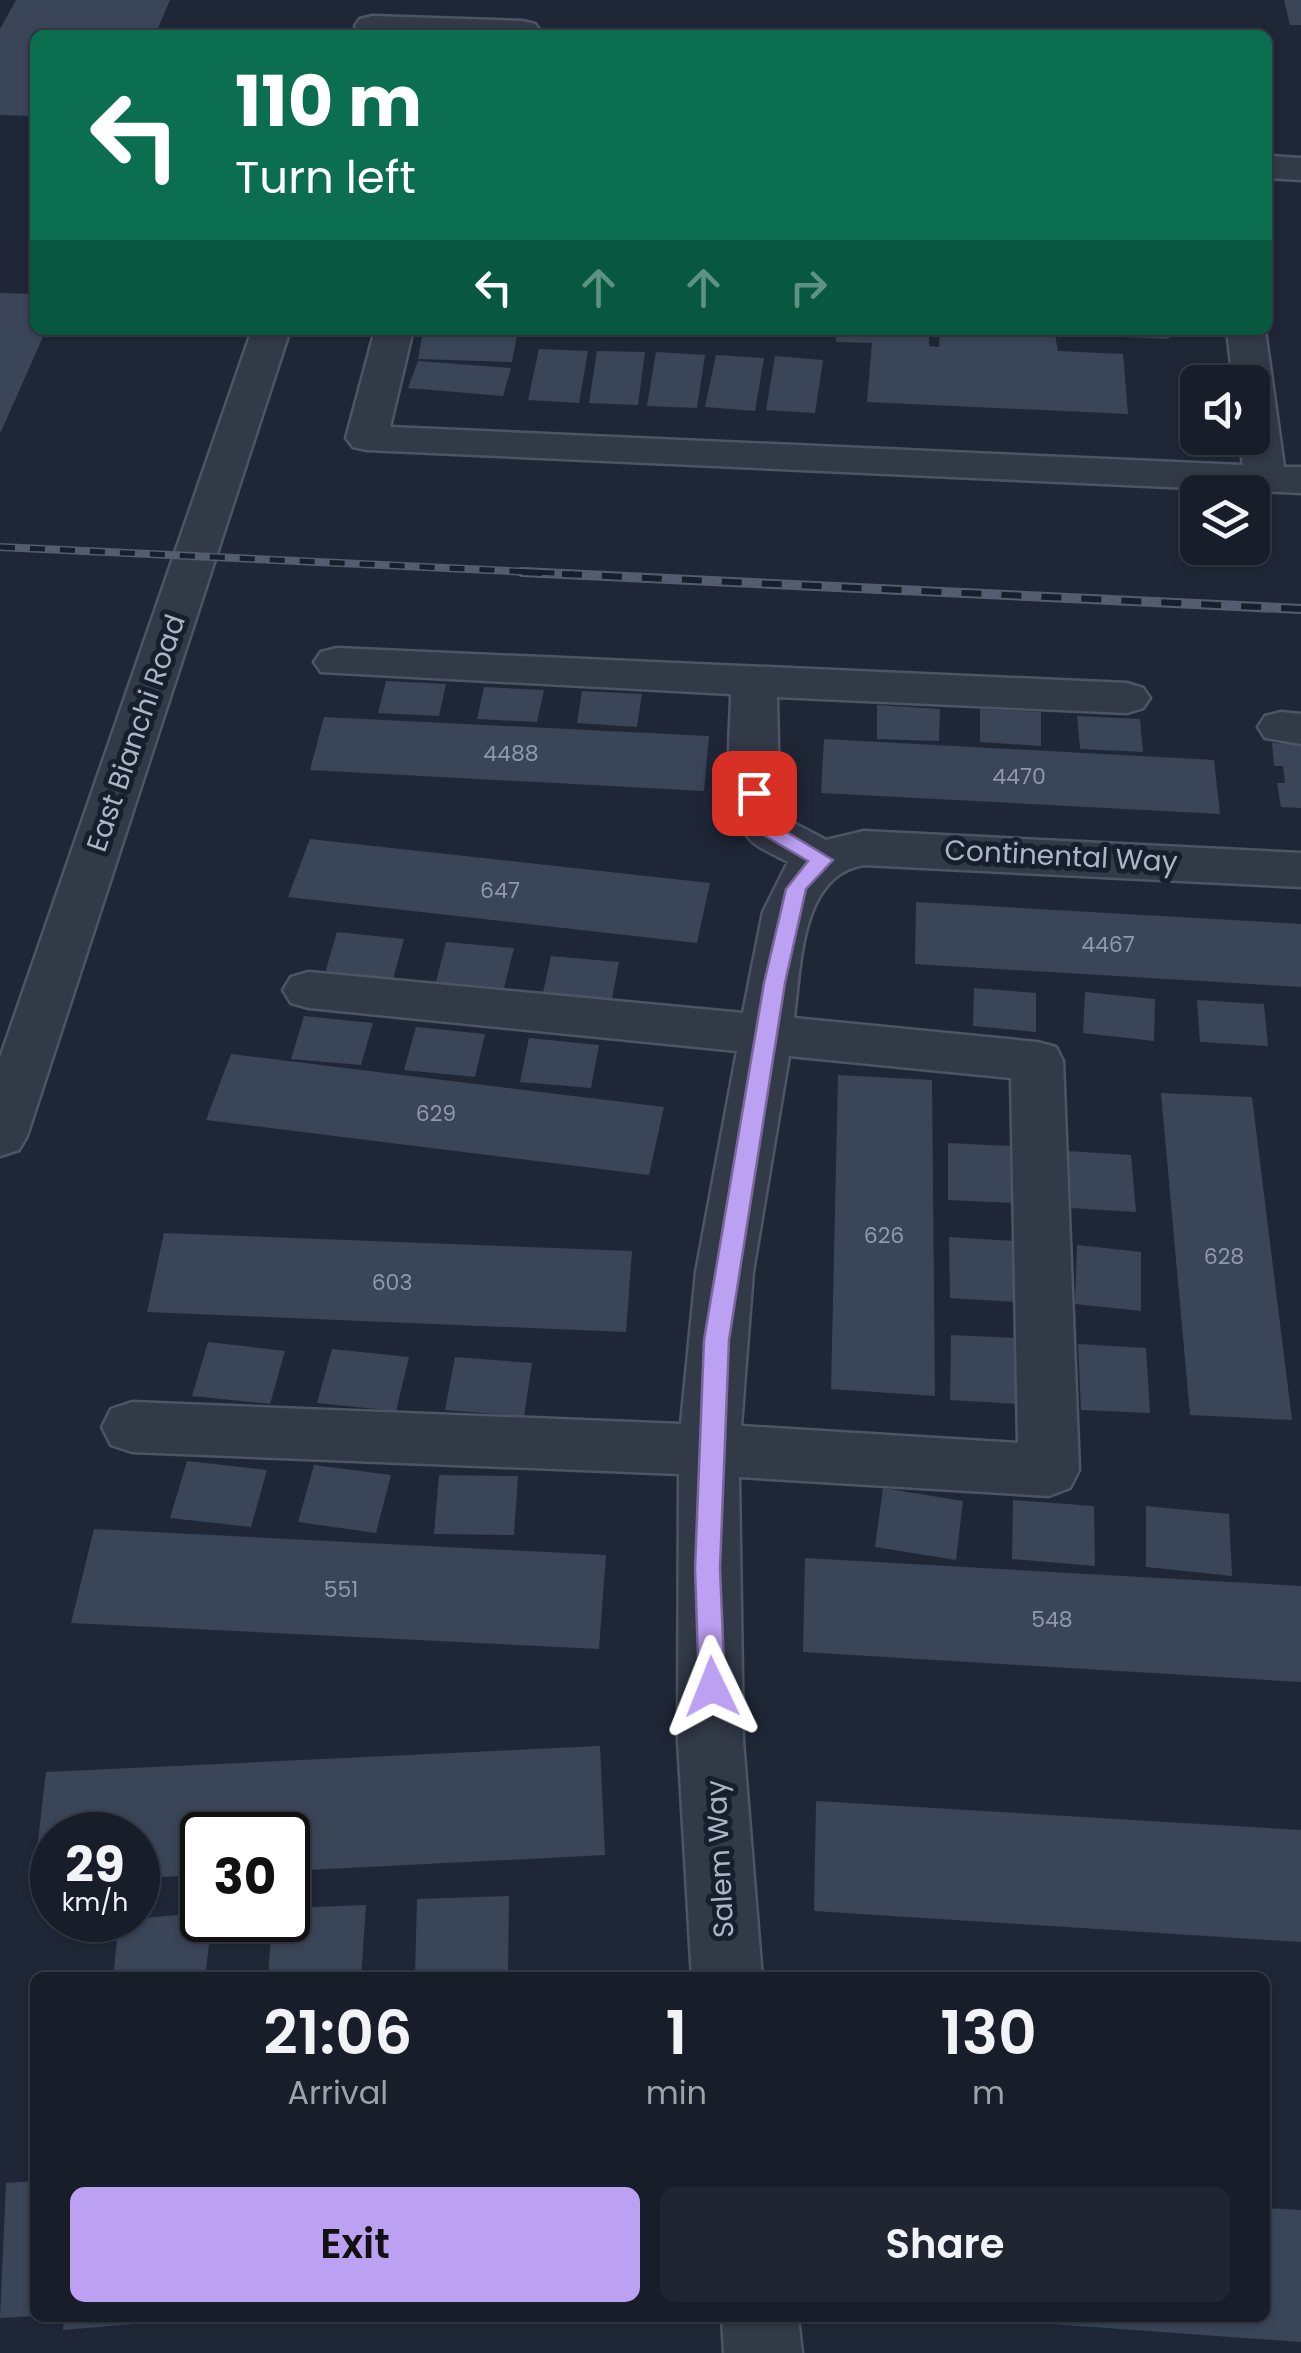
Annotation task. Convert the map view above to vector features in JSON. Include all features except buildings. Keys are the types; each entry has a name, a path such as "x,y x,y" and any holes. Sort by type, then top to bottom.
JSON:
{"street":[{"path":"374,20 509,30"},
{"path":"1272,167 1301,169"},
{"name":"East Bianchi Road","path":"0,1136 269,335"},
{"path":"393,335 367,438 1283,479 1247,335"},
{"path":"336,662 1127,698"},
{"path":"754,680 754,793 767,828 823,860"},
{"name":"Continental Way","path":"823,860 864,848 920,849 1301,870"},
{"name":"Salem Way","path":"726,1972 720,1903 708,1568 716,1340 765,1038 796,889 806,872 823,860"},
{"path":"132,1427 712,1450 1049,1470 1037,1061 765,1038 309,990"},
{"path":"760,2322 763,2353"}],"railway":[{"path":"0,547 574,574"},
{"path":"522,572 1301,609"}],"route":[{"path":"712,1687 708,1568 716,1340 774,983 796,889 806,872 823,860 767,828 754,793"}]}
